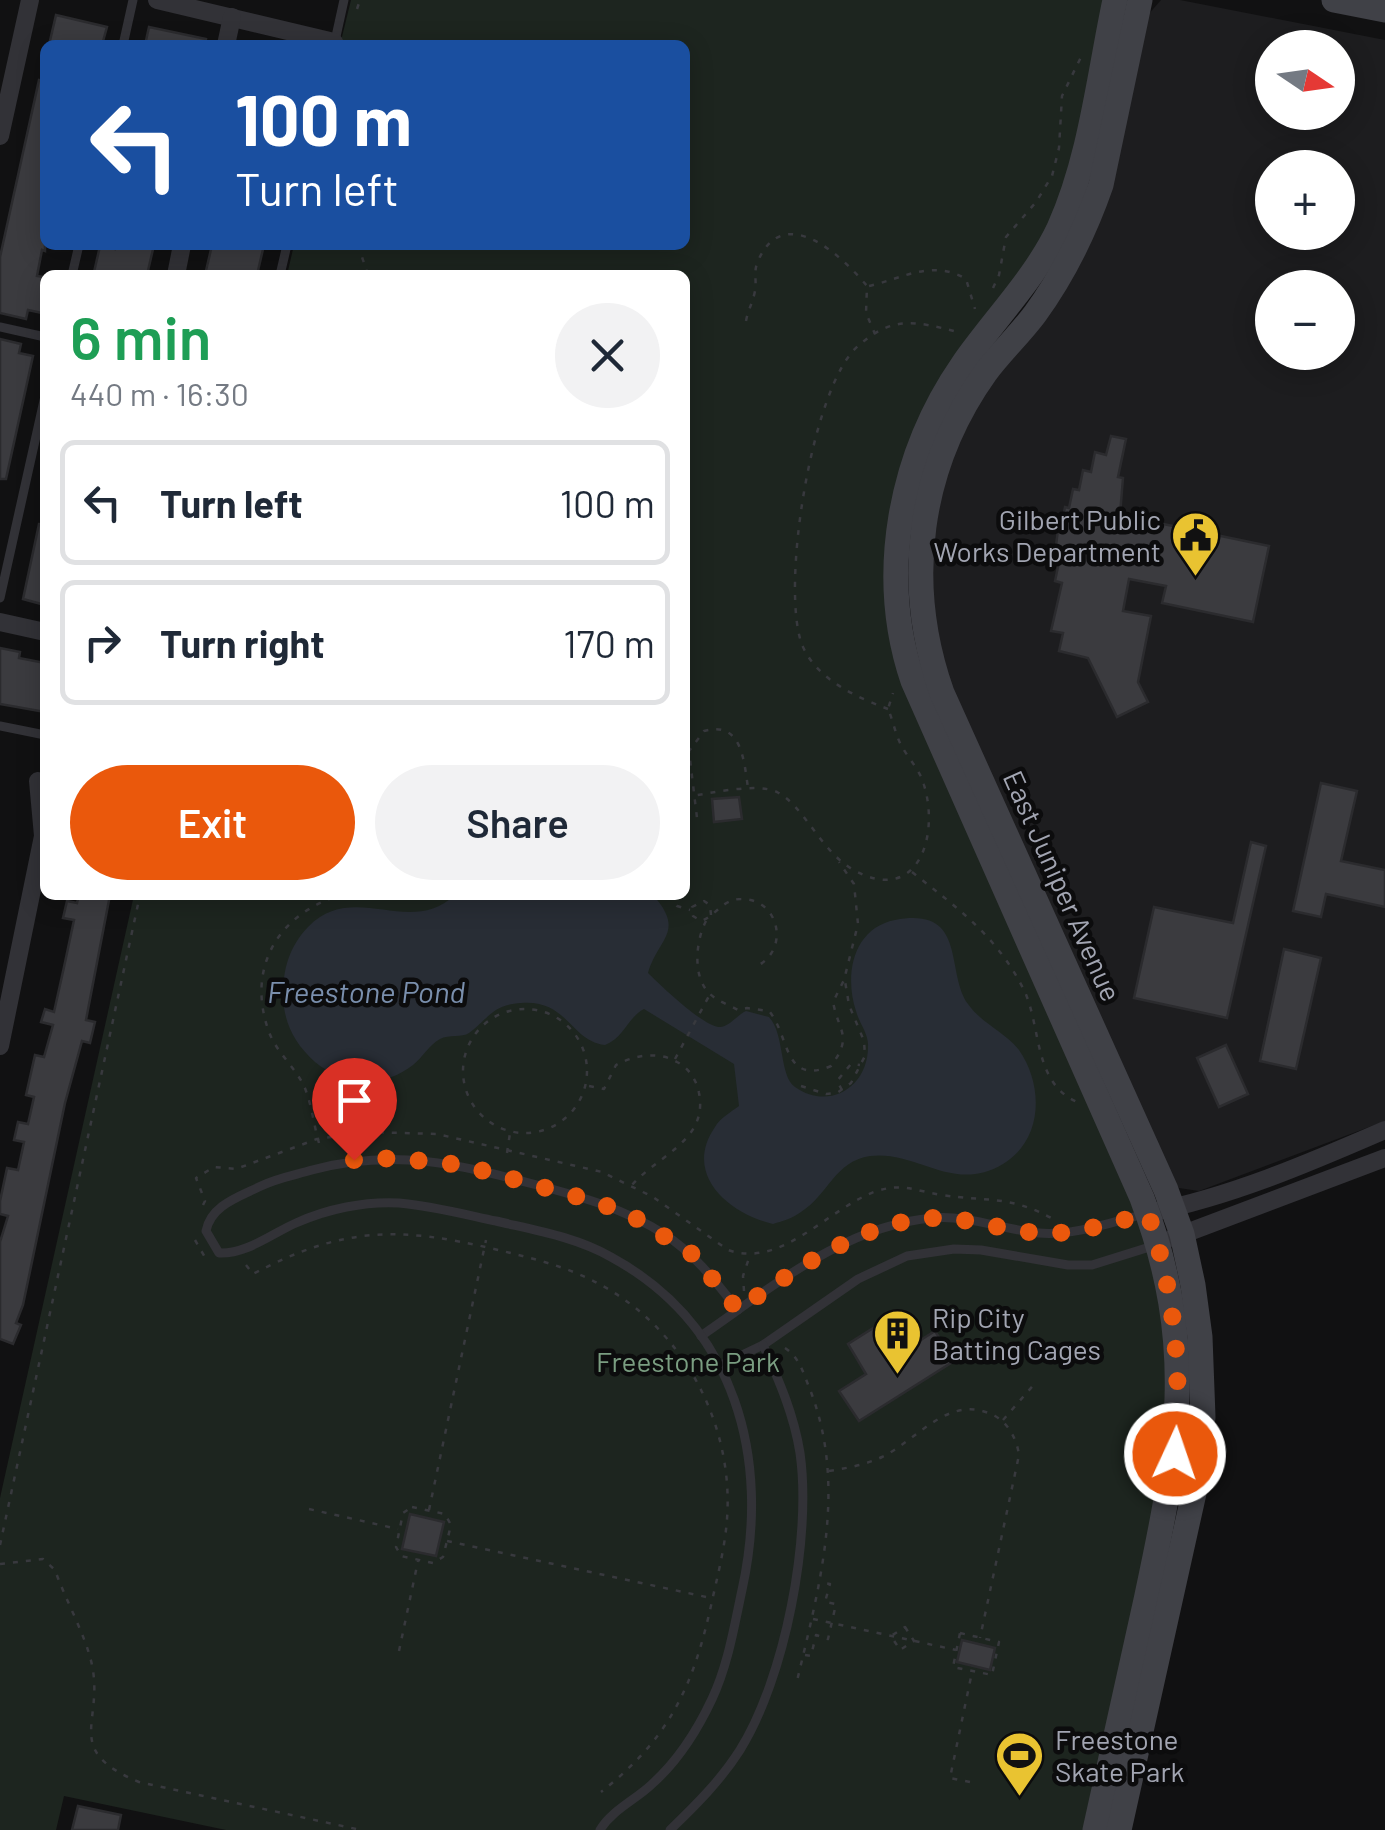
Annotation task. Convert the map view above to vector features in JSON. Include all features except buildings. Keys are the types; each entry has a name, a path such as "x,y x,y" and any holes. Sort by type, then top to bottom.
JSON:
{"street":[{"path":"0,136 30,0"},
{"path":"157,0 319,40"},
{"name":"East Juniper Avenue","path":"1115,0 1080,170 1058,230 1018,296 948,386 918,449 900,520 897,596 908,666 921,703 1148,1214 1170,1239 1200,1337 1200,1456 1119,1830"},
{"name":"East Juniper Avenue","path":"1095,1830 1170,1492 1175,1454 1176,1326 1170,1239 1174,1208 942,692 925,632 920,565 925,505 948,435 985,373 1052,288 1091,212 1101,184 1140,0"},
{"path":"1334,0 1385,10"},
{"path":"227,40 232,17"},
{"path":"0,622 40,631"},
{"path":"38,781 40,808"},
{"path":"0,1046 9,959 40,843"},
{"path":"1148,1214 1323,1156 1385,1130"},
{"path":"1170,1239 1385,1158"}],"lane":[{"path":"124,40 134,0"},
{"path":"335,40 344,0"},
{"path":"0,327 40,336"},
{"path":"0,598 40,418"},
{"path":"0,726 40,735"},
{"path":"600,1830 650,1786 684,1747 712,1698 730,1646 751,1544 753,1488 741,1418 719,1366 701,1336 671,1301 610,1256 546,1233 428,1206 359,1204 299,1222 235,1254 220,1253 206,1232 208,1218 222,1206 271,1181 354,1160 412,1159 462,1165 597,1202 634,1217 692,1254 738,1310"},
{"path":"701,1336 834,1248 862,1235 933,1218 970,1220 1041,1234 1148,1214"},
{"path":"719,1366 763,1345 858,1279 907,1256 954,1249 982,1250 1092,1265 1170,1239"},
{"path":"670,1830 726,1771 758,1716 781,1647 796,1572 804,1496 800,1452 790,1408 763,1345"}],"path":[{"path":"993,289 1006,237 1052,176 1059,148 1062,96 1086,45"},
{"path":"746,321 755,292 755,265 767,245 784,235 805,236 822,244 868,286 866,313 875,335"},
{"path":"868,286 915,271 938,269 966,279 975,308 984,301"},
{"path":"836,857 879,881 896,880 912,872 926,837 926,794 888,709 850,692 820,671 801,642 797,536 809,459 839,376 856,347 875,335 911,322 965,334"},
{"path":"888,709 900,683"},
{"path":"690,751 704,730 726,731 742,747 748,789"},
{"path":"690,773 697,818 690,819"},
{"path":"690,796 766,789 784,798 836,857 854,884 858,924 844,980 833,1002 843,1028 844,1045 830,1066 810,1071 793,1062 782,1030 770,1011 738,1010 710,994 700,975 698,957 706,921 719,906 735,899 753,901 768,910 776,925 777,941 772,955 758,965"},
{"path":"912,872 959,906 1000,950 1026,993 1048,1074 1059,1091 1084,1105"},
{"path":"0,1544 139,900"},
{"path":"318,1141 306,1090 270,1034 260,992 268,956 278,936 312,907 329,900"},
{"path":"673,900 677,906 692,910"},
{"path":"706,921 696,920 692,910 696,902 710,905 711,914"},
{"path":"801,1086 826,1094 842,1090 851,1083 865,1056 864,1041 844,980"},
{"path":"675,1060 710,994"},
{"path":"518,1008 533,1009 564,1022 582,1045 588,1066 586,1086 575,1108 554,1127 533,1133 510,1132 481,1115 468,1096 463,1065 471,1040 496,1016 518,1008"},
{"path":"586,1086 604,1089 616,1065 644,1056 675,1060 686,1068 699,1090 698,1117 683,1144 644,1171 630,1188"},
{"path":"842,1090 837,1080 850,1064 861,1064"},
{"path":"201,1209 205,1202 196,1184 202,1172 214,1167 236,1169 318,1141 402,1132 438,1134 576,1164 674,1211 728,1250 751,1254 801,1236 851,1203 888,1188 913,1187 941,1195 1008,1199 1058,1221"},
{"path":"508,1151 510,1132"},
{"path":"192,1230 196,1247 208,1260"},
{"path":"240,1265 245,1264 253,1274 300,1251 361,1234 414,1234 485,1247 550,1262 600,1284 638,1310 685,1361 709,1403 726,1468 728,1518 713,1598 697,1662 680,1703 646,1753 601,1792"},
{"path":"429,1510 486,1240"},
{"path":"749,1302 742,1281 751,1254"},
{"path":"1002,1421 1037,1381"},
{"path":"828,1471 878,1459 950,1411 978,1410 1002,1421 1014,1436 1019,1455 980,1638"},
{"path":"412,1506 445,1514 451,1525 443,1557 433,1563 401,1556 396,1547 400,1529 403,1514 412,1506"},
{"path":"309,1509 400,1529"},
{"path":"448,1541 713,1598"},
{"path":"0,1564 43,1559 55,1570 93,1667 89,1733 98,1756 115,1772 139,1782 361,1830"},
{"path":"399,1651 418,1560"},
{"path":"803,1654 811,1656 816,1636 828,1638 832,1622 836,1604 825,1602 830,1584 820,1582"},
{"path":"812,1618 956,1650"},
{"path":"891,1636 905,1627 914,1640"},
{"path":"960,1633 980,1638 999,1642 992,1675 953,1667 960,1633"},
{"path":"891,1636 900,1650 914,1640"},
{"path":"970,1782 950,1778 973,1671"}],"shaded area":[{"path":"1161,0 1180,0 1334,30 1255,30 1255,130 1355,130 1355,34 1385,40 1385,1121 1199,1191 1179,1188 1173,1183 952,691 937,647 930,560 948,455 974,406 1046,315 1147,16"}],"green space":[{"name":"Freestone Park","path":"351,0 1105,0 1073,163 1057,212 1024,273 889,598 1128,1185 1159,1280 1168,1332 1167,1448 1085,1830 226,1830 64,1796 56,1830 0,1830 0,1498 133,900 690,900 690,270 288,270 293,250 690,250 690,40 341,40"}],"water":[{"name":"Freestone Pond","path":"448,900 657,900 669,927 648,973 712,1025 726,1025 746,1011 769,1017 778,1034 790,1082 808,1094 821,1096 844,1091 854,1084 866,1061 868,1042 851,983 861,943 881,925 895,920 918,918 934,923 950,945 968,1004 1019,1050 1027,1064 1035,1096 1032,1127 1016,1154 985,1172 951,1173 887,1156 858,1159 840,1171 801,1212 773,1224 727,1202 708,1176 704,1161 706,1145 717,1124 739,1106 734,1064 644,1009 605,1045 584,1036 549,1007 521,1003 497,1009 466,1034 440,1039 413,1065 390,1078 351,1080 315,1062 292,1032 284,1006 286,968 301,935 326,914 344,908 419,912"}],"place":[{"name":"Gilbert Public Works Department","path":"1196,578"},
{"name":"Rip City Batting Cages","path":"897,1376"},
{"name":"Freestone Skate Park","path":"1020,1798"}],"route":[{"path":"354,1160 394,1158 462,1165 597,1202 634,1217 692,1254 738,1310 834,1248 862,1235 900,1225 933,1218 970,1220 1041,1234 1148,1214 1176,1326 1175,1454"}]}
